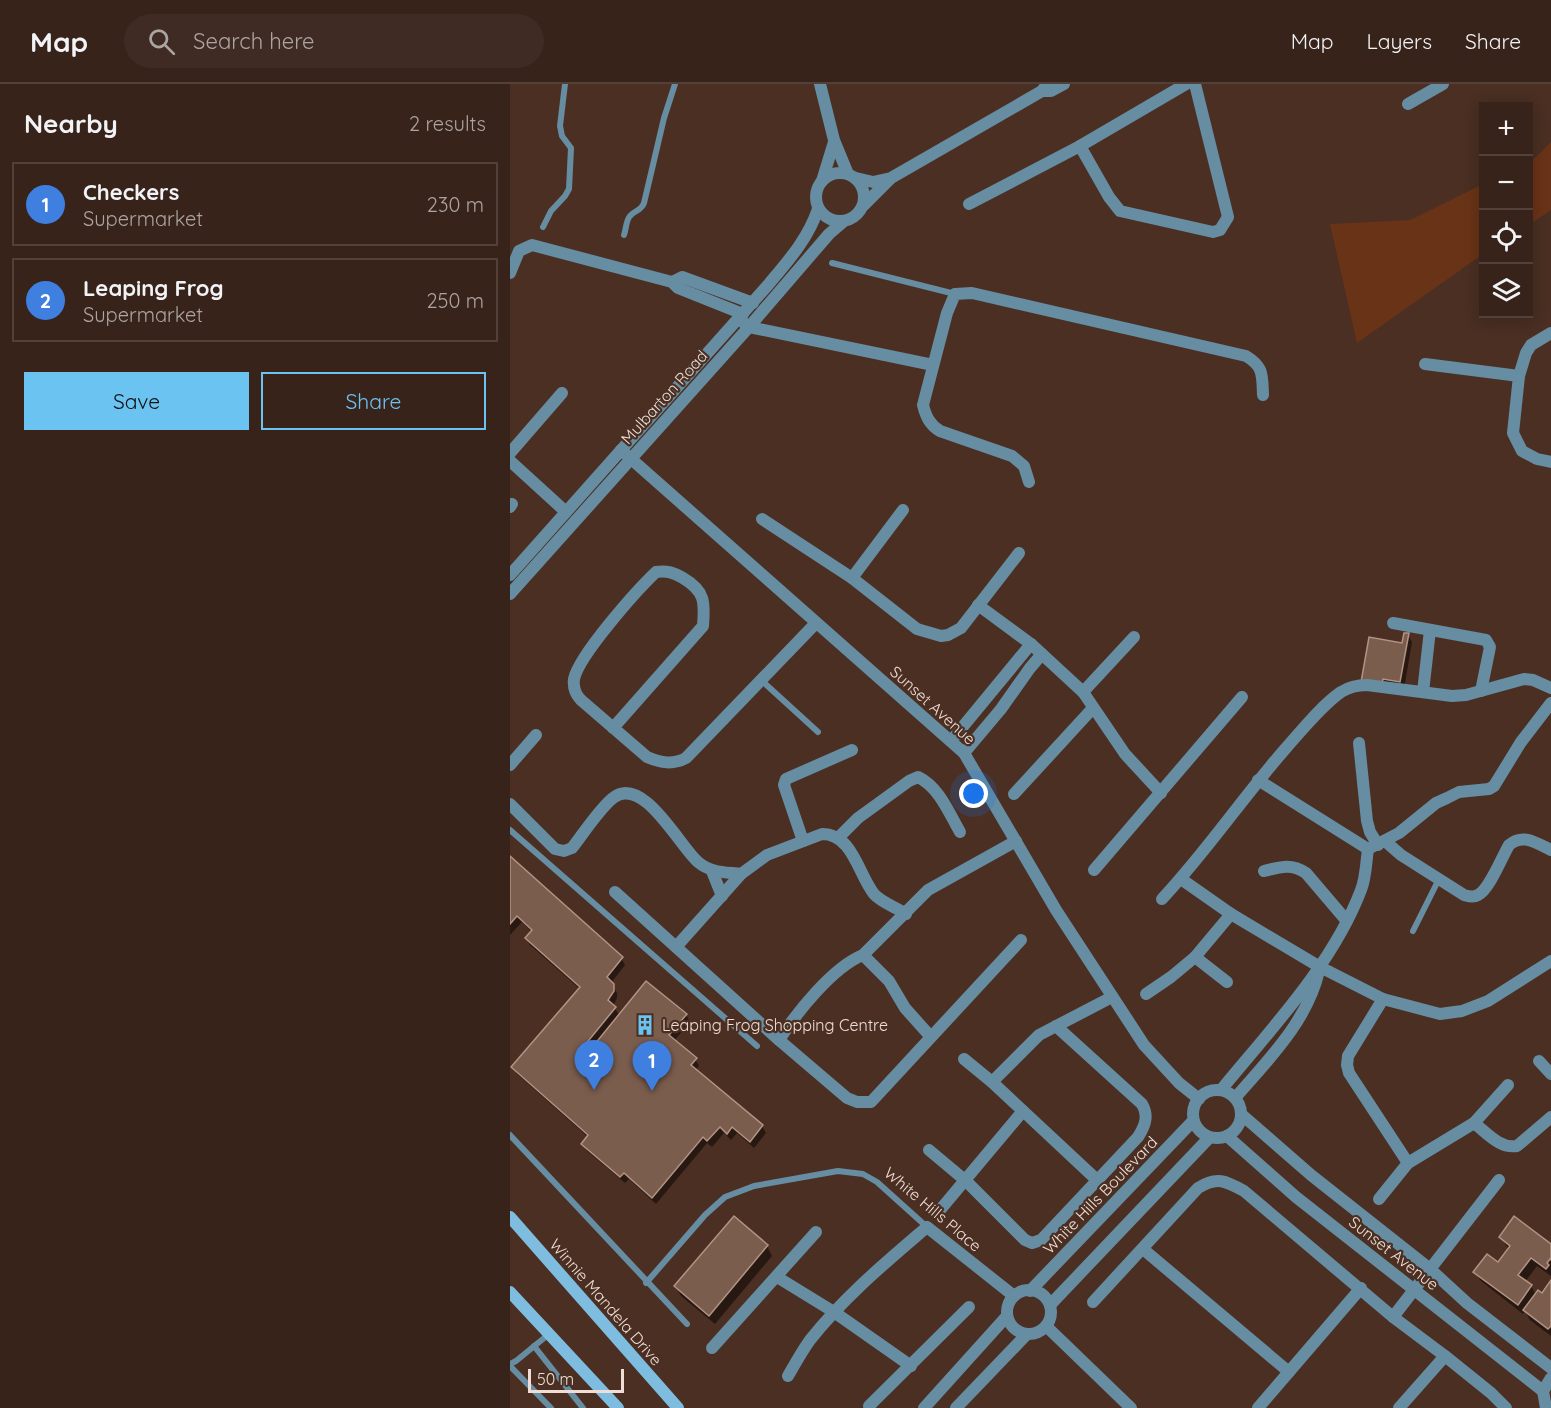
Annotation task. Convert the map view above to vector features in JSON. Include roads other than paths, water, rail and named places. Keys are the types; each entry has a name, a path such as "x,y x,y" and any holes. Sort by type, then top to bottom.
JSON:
{"main road":[{"name":"Winnie Mandela Drive","path":"510,1217 678,1408"},
{"path":"510,1292 618,1408"}],"street":[{"path":"820,84 841,162 862,186 865,195 864,205"},
{"path":"822,181 829,175 838,173 873,182 891,178 1044,88 1051,91 1064,84"},
{"path":"969,204 1080,146 1186,84"},
{"path":"1080,146 1109,197 1120,211 1213,232 1220,230 1228,217 1195,84"},
{"path":"1408,104 1443,84"},
{"name":"Mulbarton Road","path":"510,594 631,459 744,320 753,303 803,241 818,209 815,199 817,190 822,181 834,140"},
{"name":"Mulbarton Road","path":"510,575 621,450 744,320 829,234 843,222 859,213 891,178"},
{"path":"818,209 824,217 843,222"},
{"path":"510,273 519,251 532,245 672,282 678,288 744,320 933,365"},
{"path":"672,282 682,277 753,303"},
{"path":"1029,482 1024,466 1012,456 940,431 933,427 925,414 923,405 933,365 947,313 955,294 972,293 1246,356 1255,361 1262,370 1263,395"},
{"path":"1551,333 1531,345 1519,376 1513,433 1516,443 1527,455 1551,462"},
{"path":"1425,364 1519,376"},
{"path":"510,453 562,393"},
{"name":"Sunset Avenue","path":"621,450 963,753 1056,910 1144,1045 1159,1063 1198,1099"},
{"path":"510,461 566,512"},
{"path":"852,578 903,510"},
{"path":"762,519 852,578 917,629 932,635 948,635 961,628 1019,553"},
{"path":"613,728 703,626 705,607 694,584 672,572 656,572 606,628 584,658 575,676 575,691 613,728 647,757 656,761 677,763 686,758 816,623"},
{"path":"978,605 1031,644 1083,692 1125,754 1161,793"},
{"path":"1393,623 1486,640 1490,647 1481,691"},
{"path":"1423,692 1430,630"},
{"path":"1083,692 1134,637"},
{"path":"951,741 1031,644"},
{"path":"963,753 1001,710 1042,654"},
{"path":"1162,899 1181,879 1258,780 1300,732 1341,692 1358,685 1367,685 1452,696 1466,695 1524,679 1533,680 1551,688"},
{"path":"1094,870 1242,697"},
{"path":"1221,1090 1336,944 1361,890 1377,845 1436,803 1459,792 1490,789 1494,786 1521,742 1551,703"},
{"path":"1014,794 1093,708"},
{"path":"510,765 537,735"},
{"path":"1359,743 1367,821 1377,845"},
{"path":"803,841 784,785 786,779 852,750"},
{"path":"838,838 867,812 918,777 935,790 960,832"},
{"path":"1258,780 1377,845 1401,855 1470,897 1478,895 1486,888 1513,841 1525,838 1551,850"},
{"path":"510,804 555,849 564,851 572,848 612,798 624,793 641,799 663,817 689,853 711,871 722,896"},
{"path":"676,947 741,874 767,855 822,834 845,842 874,894 906,914"},
{"path":"780,1040 789,1024 839,968 863,955 928,890 1016,841"},
{"path":"1264,871 1285,866 1299,868 1306,873 1346,920"},
{"path":"711,871 741,874"},
{"path":"1181,879 1231,914 1320,967 1383,999 1440,1014 1462,1011 1488,1000 1551,961"},
{"path":"615,892 847,1098 863,1103 871,1102 1021,940"},
{"path":"1146,994 1171,978 1195,957 1231,914"},
{"path":"863,955 889,981 905,1008 930,1036"},
{"path":"1195,957 1227,982"},
{"path":"1235,1098 1278,1049 1300,1018 1315,987 1320,967"},
{"path":"992,1082 1039,1035 1112,997"},
{"path":"1383,999 1348,1056 1347,1065 1349,1073 1408,1163"},
{"path":"929,1150 966,1181 1017,1232 1032,1243 1041,1240 1138,1137 1145,1126 1145,1108 1101,1065 1056,1026"},
{"path":"964,1059 992,1082 1097,1180"},
{"path":"1539,1061 1551,1074"},
{"path":"1379,1199 1408,1163 1474,1123 1508,1085"},
{"path":"1221,1090 1235,1098 1241,1114 1238,1127 1227,1136 1209,1138 1199,1131 1193,1120 1193,1109 1198,1099 1209,1091 1221,1090"},
{"path":"940,1210 1023,1111"},
{"name":"Sunset Avenue","path":"1241,1114 1311,1175 1430,1269 1467,1303 1551,1368"},
{"path":"1474,1123 1501,1145 1512,1147 1517,1146 1551,1117"},
{"name":"White Hills Boulevard","path":"1030,1291 1193,1120"},
{"name":"Sunset Avenue","path":"1227,1136 1296,1197 1543,1392"},
{"path":"1050,1305 1209,1138"},
{"path":"1393,1317 1499,1180"},
{"path":"1093,1302 1198,1188 1212,1181 1228,1182 1244,1191 1393,1317 1491,1393 1506,1408"},
{"path":"788,1376 808,1342 834,1312 859,1286 927,1227"},
{"name":"White Hills Place","path":"927,1227 1014,1296"},
{"path":"712,1348 816,1232"},
{"path":"1143,1249 1289,1372"},
{"path":"777,1277 834,1312 911,1366"},
{"path":"1258,1408 1361,1288"},
{"path":"924,1408 1007,1316 1014,1296 1020,1292 1030,1291 1041,1294 1050,1305 1051,1312 1046,1326 1034,1334 1014,1329 1007,1316"},
{"path":"869,1407 969,1307"},
{"path":"1046,1326 1131,1408"},
{"path":"956,1408 1027,1334"},
{"path":"1399,1408 1445,1356"},
{"path":"1546,1408 1543,1392 1551,1378"}],"lane":[{"path":"543,227 551,211 569,189 571,148 562,136 560,126 565,84"},
{"path":"624,236 628,218 640,210 644,203 664,118 675,84"},
{"path":"832,263 955,294"},
{"path":"761,680 819,732"},
{"path":"510,830 757,1047"},
{"path":"1413,931 1439,879"},
{"path":"510,1135 687,1324"},
{"name":"White Hills Place","path":"646,1282 725,1197 754,1186 838,1171 856,1172 877,1182 927,1227"},
{"path":"549,1334 510,1365 551,1408"},
{"path":"534,1346 583,1408"}],"place":[{"name":"Leaping Frog Shopping Centre","path":"645,1025"},
{"name":"Leaping Frog","path":"594,1090"},
{"name":"Checkers","path":"652,1091"}]}
